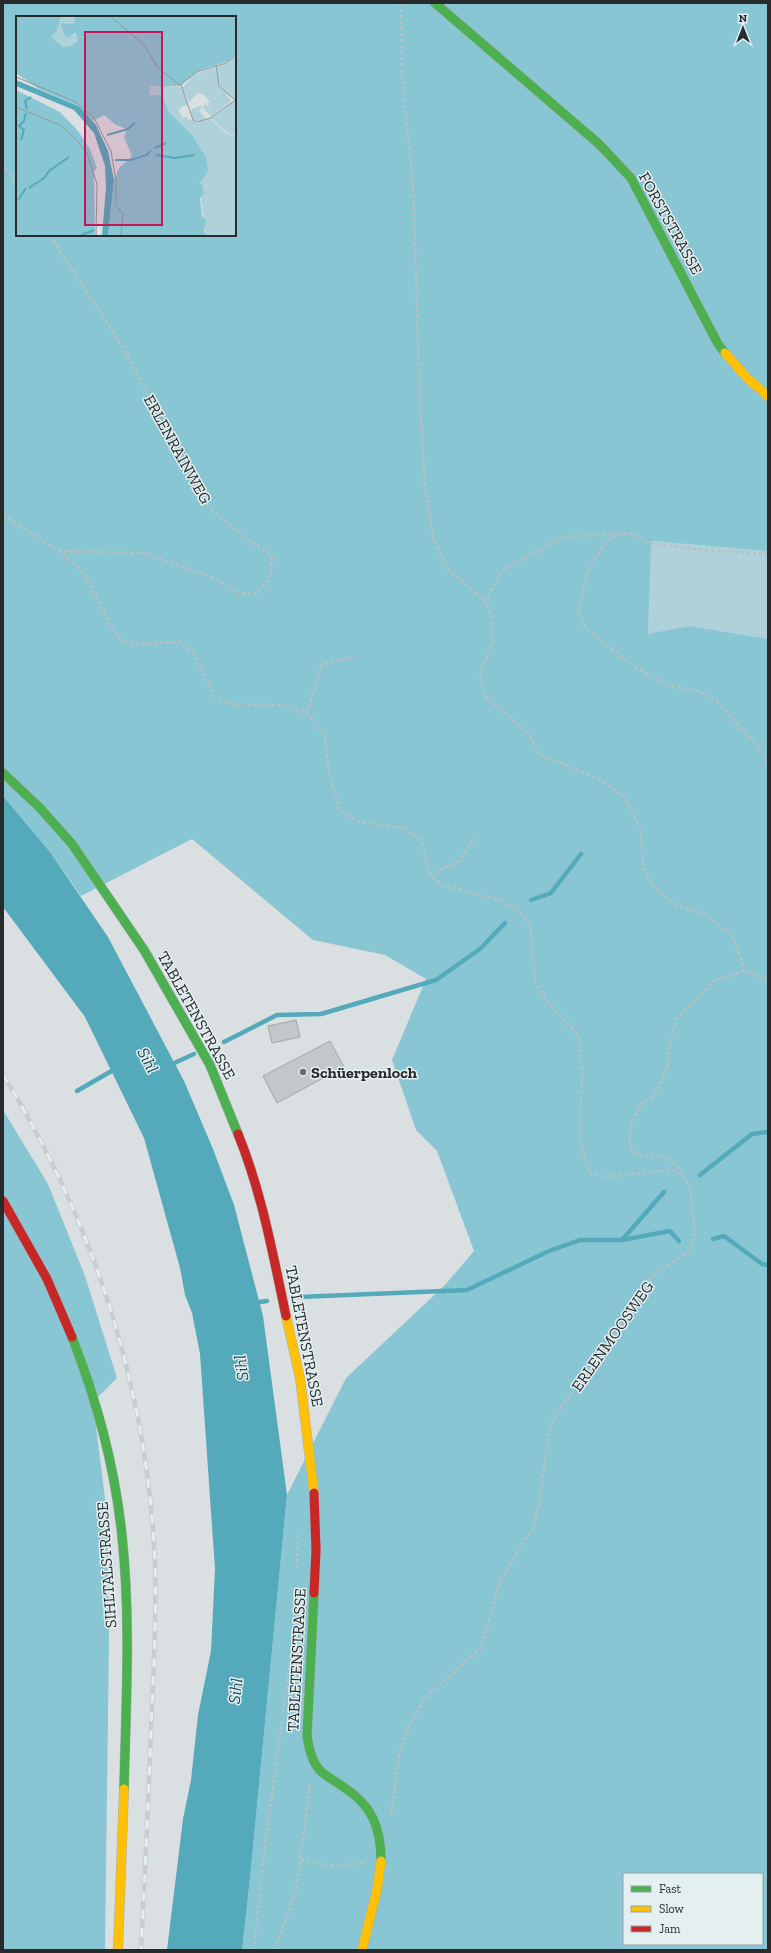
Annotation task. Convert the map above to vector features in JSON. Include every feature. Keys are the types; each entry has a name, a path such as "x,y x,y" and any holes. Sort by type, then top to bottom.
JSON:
{"street":[{"name":"FORSTSTRASSE","path":"435,3 599,144 631,178 652,215 718,344 730,362 754,386 768,396"},
{"name":"TABLETENSTRASSE","path":"3,773 40,808 72,844 144,950 210,1065 248,1158 262,1205 292,1335 306,1419 316,1508 316,1550 307,1736 312,1761 317,1768 326,1777 355,1795 369,1808 379,1830 381,1860 375,1900 362,1950"},
{"name":"SIHLTALSTRASSE","path":"3,1201 39,1264 75,1342 100,1422 117,1502 125,1573 127,1649 118,1950"}],"path":[{"path":"401,3 402,76 413,185 420,402 425,488 433,537 447,568 485,600 493,619 493,639 480,675 484,695 528,733 540,755 599,779 626,798 642,831 642,866 653,887 675,904 706,914 732,935 746,971 768,980"},
{"path":"3,163 16,183"},
{"name":"ERLENRAINWEG","path":"51,236 125,351 207,506 250,541 272,556 270,579 254,594 239,593 214,578 143,553 59,551"},
{"path":"3,515 59,551 84,573 110,624 120,639 138,644 179,642 194,654 215,696 228,704 278,705 307,713 325,736 330,773 340,811 359,822 404,828 422,841 430,875 442,885 499,900 520,911 530,925 535,983 551,1006 578,1035 582,1069 580,1140 589,1173 605,1177 670,1170 682,1174"},
{"path":"485,600 503,570 563,537 627,533 636,535 648,543 704,550 768,554"},
{"path":"627,533 616,535 606,542 591,565 578,611 583,626 635,667 666,685 699,691 716,701 757,745 768,765"},
{"path":"307,713 322,664 356,656"},
{"path":"430,875 459,860 477,833"},
{"name":"ERLENMOOSWEG","path":"391,1817 400,1750 405,1734 424,1699 481,1648 500,1581 533,1528 540,1500 549,1431 558,1411 598,1359 637,1302 649,1279 689,1251 695,1234 690,1186 674,1162 662,1155 651,1153 640,1156 632,1151 629,1138 631,1124 641,1104 650,1099 660,1086 667,1068 669,1048 676,1019 702,995 711,982 746,971"},
{"path":"297,1574 298,1529"},
{"path":"254,1950 262,1869 294,1628"},
{"path":"274,1950 296,1892 309,1786 317,1768"},
{"path":"301,1860 333,1866 381,1860"}],"shaded area":[{"path":"3,3 768,3 768,551 651,541 648,634 690,626 768,639 768,1950 242,1950 287,1495 346,1378 445,1285 474,1251 437,1151 416,1130 392,1060 426,979 385,955 313,940 192,839 81,896 50,852 3,796"},
{"path":"650,541 768,551 768,639 690,626 648,635"},
{"path":"3,1110 48,1184 85,1276 117,1378 93,1402 107,1515 109,1639 105,1950 3,1950"}],"water":[{"name":"Sihl","path":"3,796 50,852 108,937 184,1081 213,1149 234,1205 263,1316 287,1495 242,1950 167,1950 183,1819 191,1780 198,1715 211,1651 215,1569 200,1354 192,1313 185,1295 180,1268 144,1138 85,1017 3,907"}],"building":[{"path":"296,1020 300,1037 272,1043 268,1026"},
{"name":"Schüerpenloch","path":"330,1041 344,1067 277,1103 263,1076"}],"waterway":[{"path":"531,900 551,893 581,854"},
{"path":"224,1042 277,1015 321,1014 436,980 480,949 505,923"},
{"name":"Sihl","path":"170,1065 194,1054"},
{"path":"77,1091 115,1069"},
{"path":"700,1175 752,1134 768,1132"},
{"path":"299,1297 467,1290 549,1251 580,1240 622,1240 664,1192"},
{"path":"622,1240 670,1231 679,1241"},
{"path":"713,1239 724,1236 762,1264 768,1265"},
{"path":"253,1303 267,1301"}],"railway":[{"path":"3,1075 35,1131 64,1189 89,1249 110,1310 128,1372 141,1436 150,1500 155,1564 156,1606 141,1950"}],"traffic: fast":[{"path":"435,3 599,144 631,178 718,344 725,353"},
{"path":"3,773 40,808 72,844 144,950 210,1065 238,1134"},
{"path":"72,1337 89,1385 104,1435 115,1485 122,1536 125,1567 127,1630 127,1694 124,1789"},
{"path":"314,1593 307,1736 310,1749 314,1761 320,1771 352,1793 368,1809 377,1827 381,1849 381,1861"}],"traffic: slow":[{"path":"725,353 747,378 768,396"},
{"path":"286,1316 300,1378 314,1493"},
{"path":"118,1950 124,1789"},
{"path":"362,1950 377,1889 381,1861"}],"traffic: jam":[{"path":"238,1134 260,1201 286,1316"},
{"path":"3,1201 47,1279 72,1337"},
{"path":"314,1493 316,1550 314,1593"}],"place":[{"name":"Schüerpenloch","path":"303,1072"}]}
